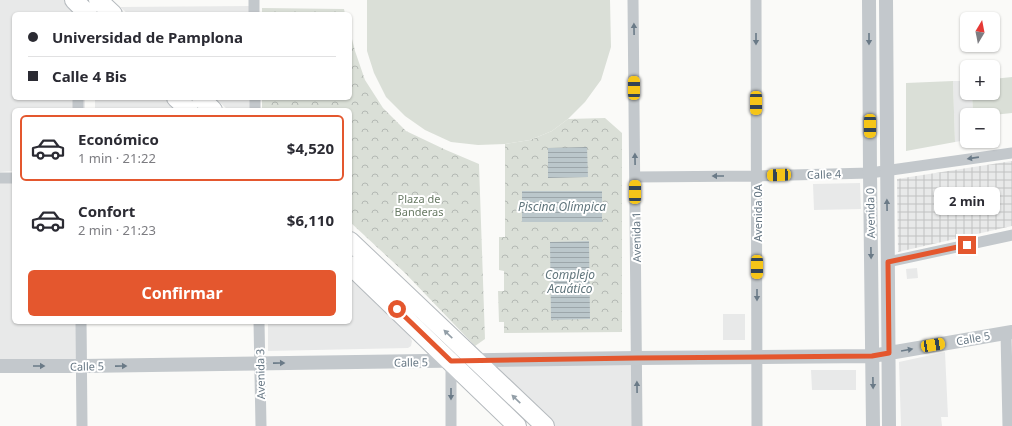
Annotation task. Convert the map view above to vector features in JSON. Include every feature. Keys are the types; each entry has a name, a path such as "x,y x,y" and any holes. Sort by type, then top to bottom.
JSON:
{"main road":[{"path":"98,0 111,12"},
{"path":"178,100 186,108"},
{"path":"203,100 211,108"},
{"path":"352,242 545,426"},
{"path":"352,267 517,426"}],"street":[{"path":"254,0 254,12"},
{"name":"Avenida 1","path":"634,0 638,426"},
{"name":"Avenida 0A","path":"756,0 757,426"},
{"name":"Avenida 0","path":"869,0 874,426"},
{"name":"Avenida 0","path":"886,0 889,426"},
{"name":"Calle 4","path":"635,177 870,173 1012,153"},
{"path":"0,178 12,178"},
{"path":"888,262 1012,235"},
{"path":"81,324 82,426"},
{"name":"Avenida 3","path":"258,324 261,426"},
{"path":"1008,426 1009,332"},
{"name":"Calle 5","path":"0,366 872,356 1009,332"},
{"path":"451,361 451,426"}],"shaded area":[{"path":"0,0 69,0 82,12 12,12 12,100 85,100 85,108 12,108 12,171 0,172"},
{"path":"251,6 251,12 126,12 120,7"},
{"path":"953,81 960,81 960,100 972,100 973,108 960,108 960,141 955,142"},
{"path":"95,100 175,100 183,108 95,108"},
{"path":"217,100 250,100 250,108 226,108"},
{"path":"1012,161 1012,226 898,252 897,179"},
{"path":"12,182 12,324 86,324 87,361 0,361 0,183"},
{"path":"860,183 861,209 814,210 813,184"},
{"path":"917,268 918,278 907,279 906,269"},
{"path":"352,278 409,335 412,341 411,346 408,348 268,351 268,324 352,324"},
{"path":"723,314 745,314 745,340 723,340"},
{"path":"945,352 948,417 941,417 942,426 901,426 899,362"},
{"path":"488,363 634,364 634,426 553,426"},
{"path":"811,370 856,370 856,390 812,390"}],"green space":[{"path":"367,0 610,0 611,47 601,80 585,102 568,119 552,131 530,140 505,144 478,145 451,142 425,130 405,116 386,97 374,73 367,51"},
{"path":"262,8 344,9 345,12 262,12"},
{"name":"Plaza de Banderas","path":"352,39 365,80 383,108 406,131 479,164 485,339 475,346 405,273 352,224 352,108 262,108 262,100 352,100"},
{"path":"1012,77 1012,113 1000,114 1000,108 973,108 972,100 1000,100 1000,78"},
{"path":"953,81 955,142 906,151 906,83"},
{"path":"605,118 622,133 622,332 504,333 504,322 499,322 498,291 504,291 504,271 499,270 499,237 505,237 505,144 530,140 552,131 568,119"}],"water":[{"path":"587,147 588,177 548,178 548,148"},
{"name":"Piscina Olímpica","path":"522,191 602,191 602,222 522,222"},
{"name":"Complejo Acuático","path":"589,241 590,319 551,320 550,242"}],"route":[{"path":"397,309 451,361 872,356 889,353 888,262 967,245"}]}
